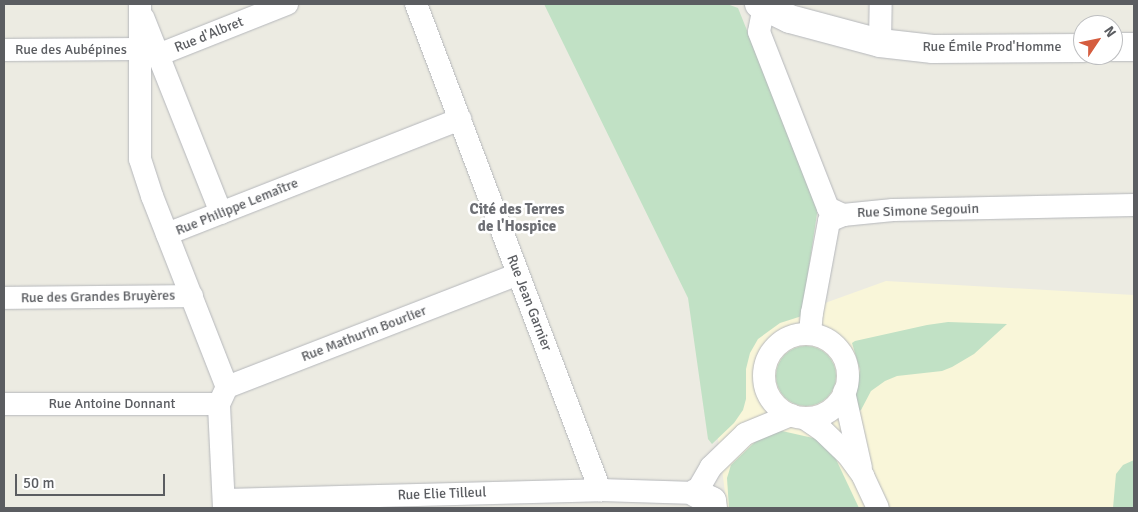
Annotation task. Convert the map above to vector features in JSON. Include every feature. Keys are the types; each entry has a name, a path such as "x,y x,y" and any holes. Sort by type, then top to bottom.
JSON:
{"street":[{"name":"Rue d'Albret","path":"148,52 287,4"},
{"name":"Rue Jean Garnier","path":"416,4 600,490"},
{"path":"880,43 881,4"},
{"name":"Rue Émile Prod'Homme","path":"761,5 790,19 880,43 933,49 1073,48"},
{"name":"Rue Simone Segouin","path":"761,5 759,32 828,208 843,214 893,210 1134,205"},
{"path":"140,6 148,52 140,159 167,234"},
{"name":"Rue des Aubépines","path":"4,50 148,52"},
{"path":"148,52 221,213"},
{"name":"Rue Philippe Lemaître","path":"223,395 192,296 167,234 460,119"},
{"path":"810,334 812,313 829,221 843,214"},
{"name":"Rue Mathurin Bourlier","path":"223,395 518,274"},
{"name":"Rue des Grandes Bruyères","path":"4,298 192,296"},
{"path":"704,501 711,467 745,434 764,384 764,368 773,349 790,336 810,334 831,342 844,357 848,376 844,392 831,410 823,415 797,417 745,434"},
{"path":"764,384 774,403 822,430 839,446 863,476"},
{"path":"844,392 863,476 878,508"},
{"name":"Rue Antoine Donnant","path":"4,404 223,395"},
{"name":"Rue Elie Tilleul","path":"223,395 224,504 600,490 704,501"}],"shaded area":[{"path":"886,281 1134,295 1134,508 727,508 706,346"}],"green space":[{"path":"544,4 727,4 738,8 818,207 807,280 805,315 780,323 758,339 750,353 746,369 746,399 743,410 734,423 712,444 708,439 688,298"},
{"path":"948,322 1007,324 974,354 952,367 942,371 897,376 885,381 871,391 861,410 857,412 855,397 860,370 852,343 927,325"},
{"path":"806,346 822,351 827,355 831,360 836,376 831,392 827,397 822,401 806,406 790,401 785,397 781,392 776,376 781,360 785,355 790,351"},
{"path":"782,431 813,438 822,442 833,453 859,508 729,508 727,478 731,465 757,440 772,432"},
{"path":"1134,460 1134,508 1113,508 1116,474 1123,465"}],"district":[{"name":"Cité des Terres de l'Hospice","path":"517,218"}]}
